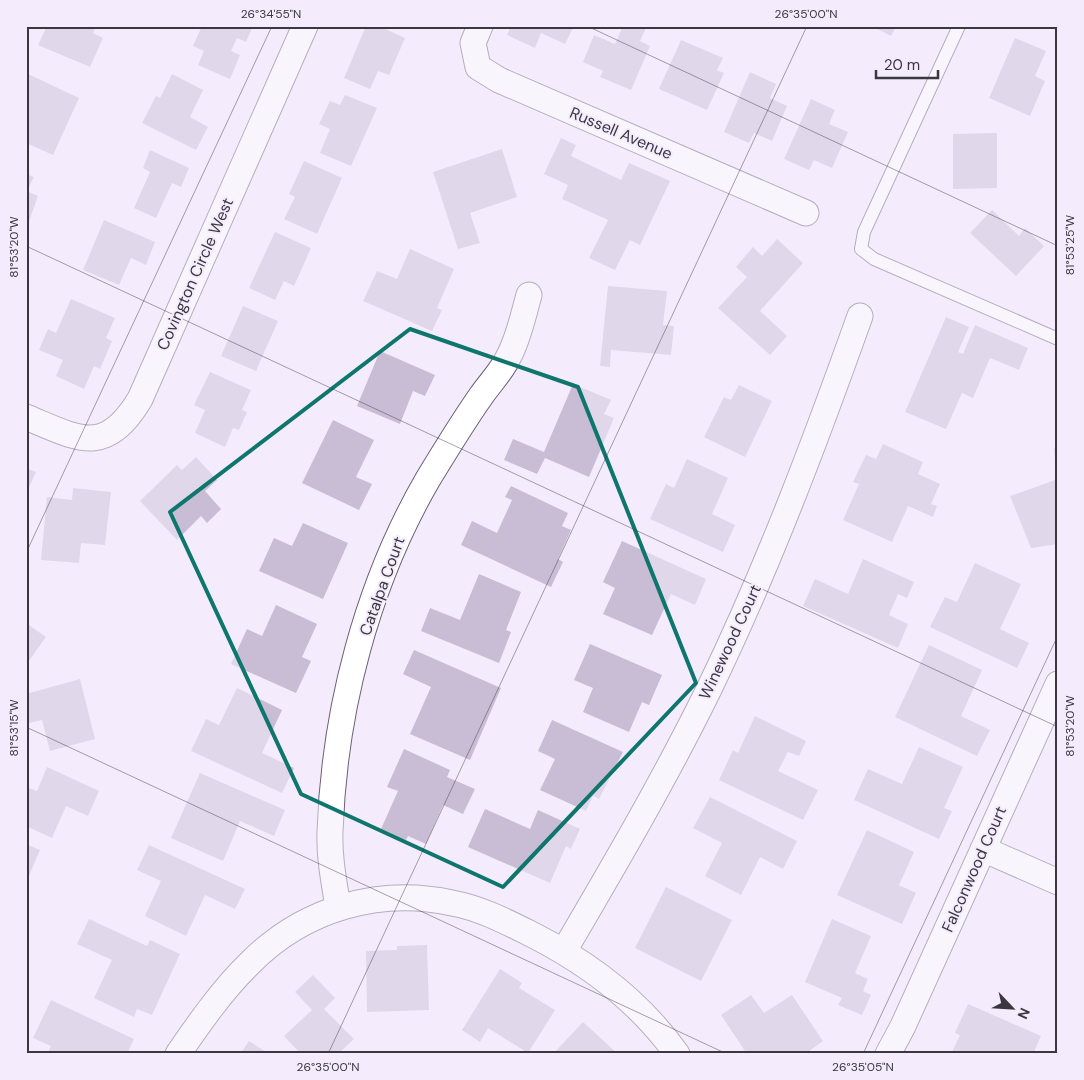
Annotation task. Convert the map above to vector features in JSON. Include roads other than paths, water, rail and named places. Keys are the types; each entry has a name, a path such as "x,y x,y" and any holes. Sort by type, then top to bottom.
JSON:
{"street":[{"name":"Covington Circle West","path":"26,417 83,438 107,436 127,420 140,399 305,26"},
{"name":"Russell Avenue","path":"480,26 473,43 478,67 499,80 806,213"},
{"name":"Catalpa Court","path":"338,907 330,841 334,775 352,673 372,606 412,507 452,439 508,357 519,332 529,295"},
{"name":"Winewood Court","path":"564,951 654,795 710,686 789,507 860,316"},
{"name":"Falconwood Court","path":"888,1054 903,1026 1058,684"},
{"path":"984,849 1058,882"},
{"path":"178,1054 203,1019 250,962 292,930 338,907 377,899 405,897 454,903 519,928 564,951 594,970 633,1004 677,1054"}],"lane":[{"path":"959,26 864,232 861,249 874,258 1058,339"}]}
